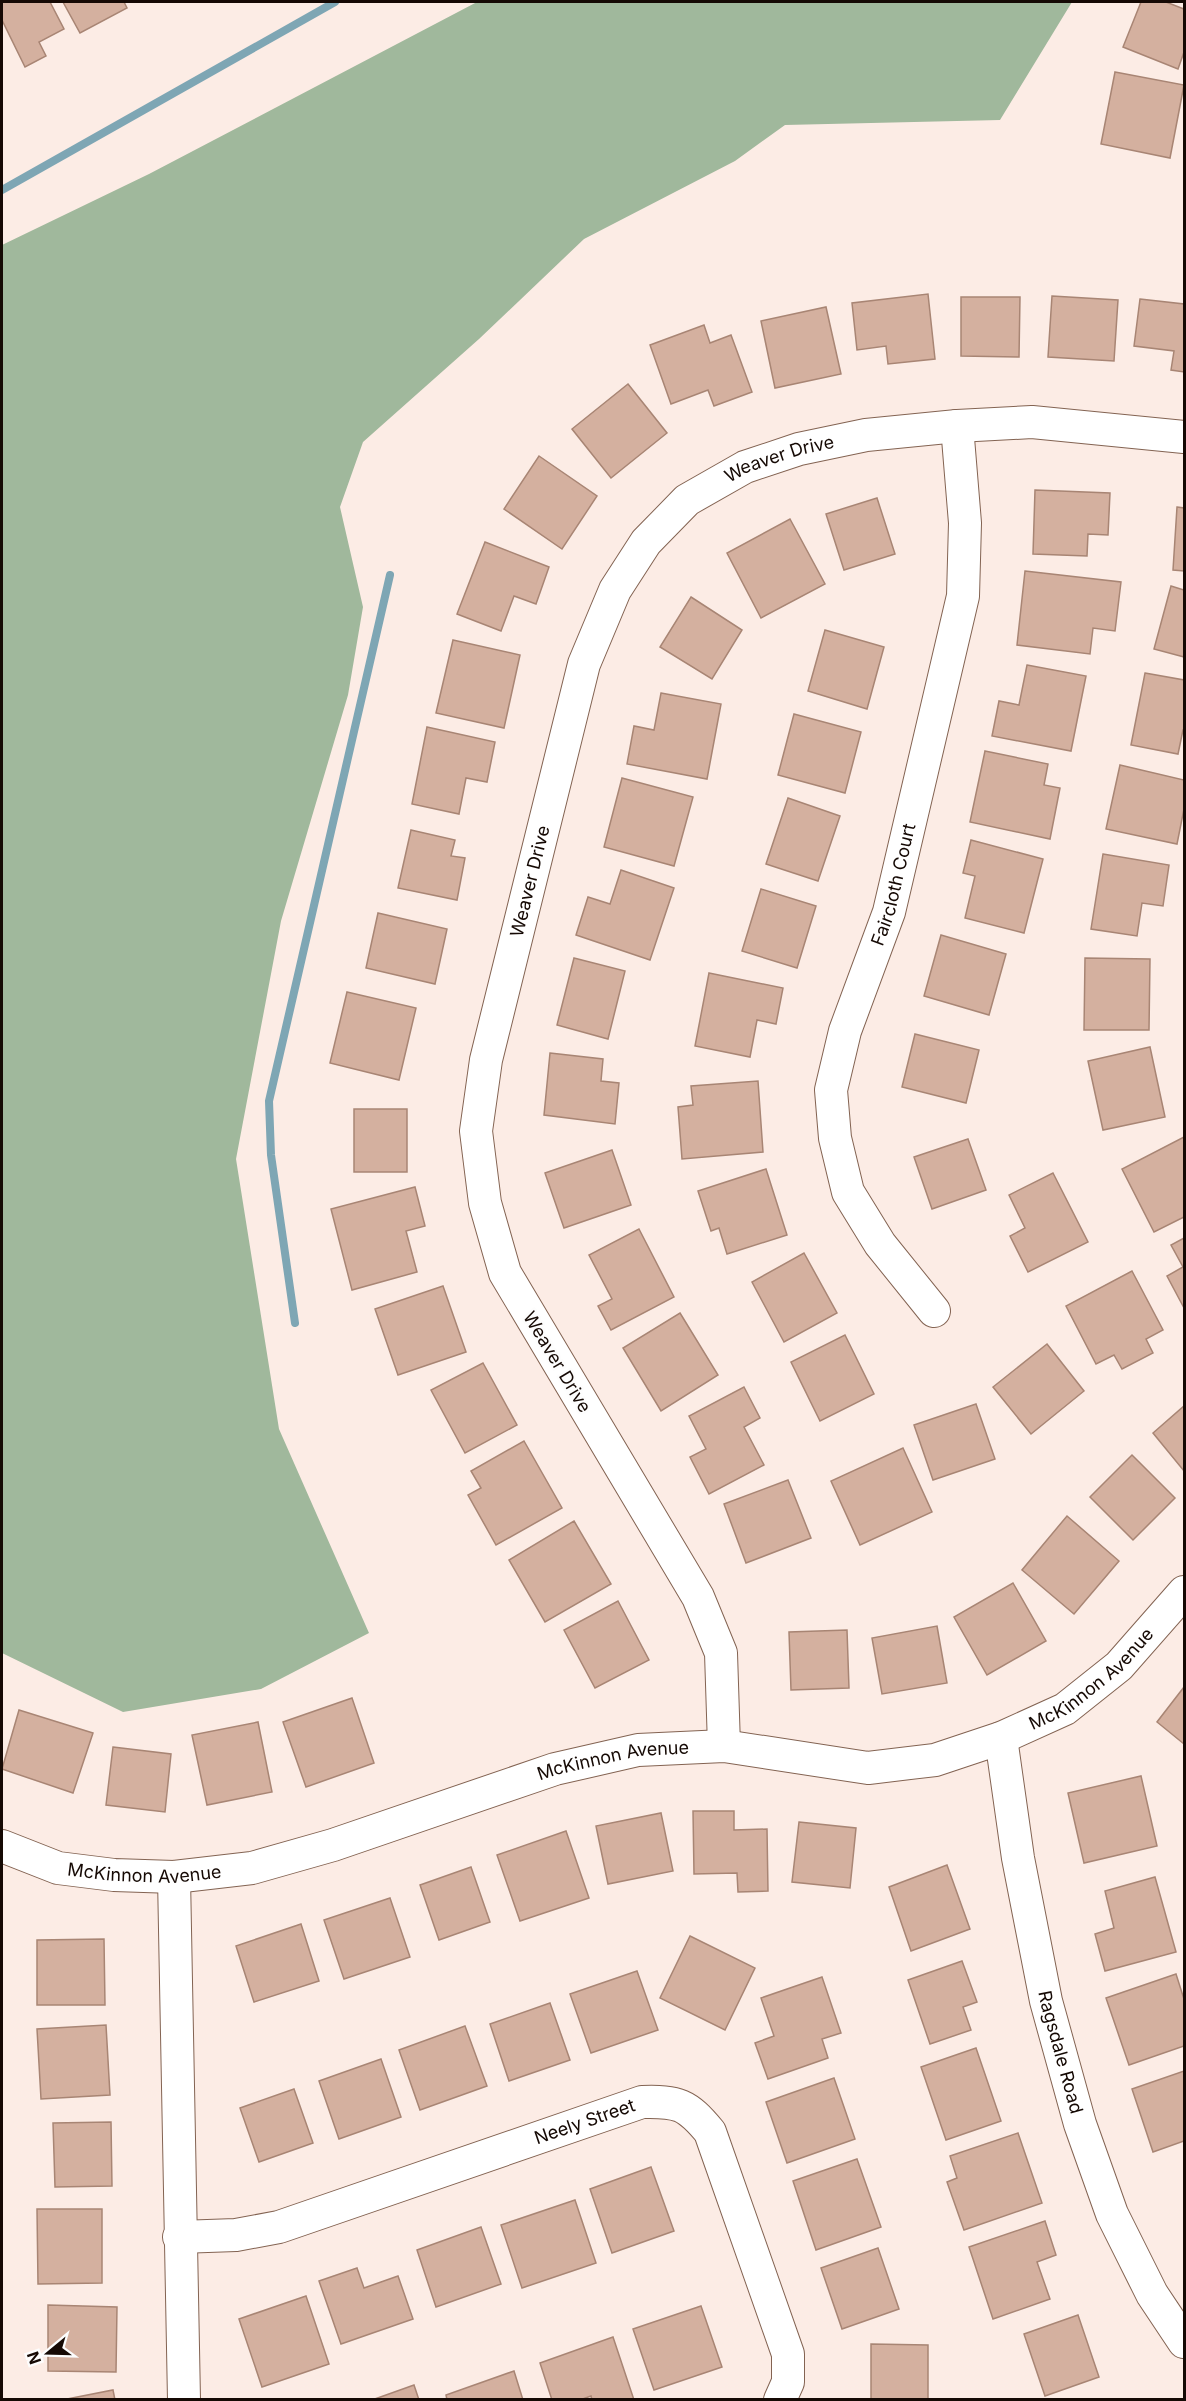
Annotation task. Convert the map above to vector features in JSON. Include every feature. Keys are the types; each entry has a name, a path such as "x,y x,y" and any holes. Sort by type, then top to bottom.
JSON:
{"street":[{"name":"Weaver Drive","path":"724,1746 721,1653 698,1597 505,1273 485,1203 476,1131 486,1060 584,664 615,590 646,542 687,500 746,467 799,449 866,435 957,426 1032,422 1185,437"},
{"name":"Faircloth Court","path":"934,1311 880,1244 848,1192 834,1138 831,1090 845,1031 889,912 963,596 965,523 957,426"},
{"name":"McKinnon Avenue","path":"2,1846 58,1868 114,1875 174,1877 252,1868 333,1845 555,1769 638,1750 724,1746 868,1768 935,1760 1001,1738 1065,1709 1119,1666 1185,1592"},
{"name":"Ragsdale Road","path":"1001,1738 1018,1858 1046,2001 1080,2124 1112,2214 1152,2294 1185,2342"},
{"path":"174,1877 179,2237 184,2400"},
{"name":"Neely Street","path":"179,2237 236,2235 279,2227 642,2102 668,2101 693,2111 710,2132 788,2354 788,2382 780,2400"}],"green space":[{"path":"477,2 1072,2 1000,120 785,125 735,161 584,239 479,339 363,442 340,507 363,607 348,695 281,921 236,1159 279,1429 369,1633 261,1689 123,1712 2,1653 2,245 149,174"}],"building":[{"path":"2,2 50,2 64,29 39,42 46,56 25,67 2,20"},
{"path":"63,2 124,2 127,8 80,33"},
{"path":"1141,2 1166,2 1184,9 1184,52 1178,69 1123,47"},
{"path":"1115,72 1184,85 1170,158 1101,144"},
{"path":"928,294 935,359 888,364 886,346 857,350 852,303"},
{"path":"1052,296 1118,300 1114,361 1048,357"},
{"path":"961,297 1020,297 1019,357 961,356"},
{"path":"1140,299 1184,304 1184,372 1171,370 1174,351 1134,346"},
{"path":"826,307 841,374 775,388 761,321"},
{"path":"704,325 710,343 731,335 752,392 714,406 708,390 671,404 650,345"},
{"path":"628,384 667,433 611,478 572,429"},
{"path":"539,456 597,496 562,549 504,509"},
{"path":"1035,490 1110,493 1108,535 1088,534 1087,556 1033,554"},
{"path":"877,498 895,554 844,570 826,514"},
{"path":"1177,507 1184,508 1184,571 1173,570"},
{"path":"790,519 825,584 761,618 727,553"},
{"path":"485,542 549,567 536,604 514,596 501,631 457,614"},
{"path":"1025,571 1121,582 1115,631 1093,628 1090,654 1017,645"},
{"path":"1171,586 1184,590 1184,657 1154,649"},
{"path":"691,597 742,630 712,679 660,647"},
{"path":"825,630 884,647 867,709 808,691"},
{"path":"453,640 520,655 504,728 436,713"},
{"path":"1027,665 1086,676 1071,751 992,736 999,701 1019,705"},
{"path":"1145,673 1184,680 1184,730 1178,754 1131,745"},
{"path":"661,693 721,704 707,779 627,764 634,726 654,730"},
{"path":"794,714 861,732 845,793 778,775"},
{"path":"427,727 495,742 487,782 466,778 459,814 412,804"},
{"path":"985,751 1048,764 1044,785 1060,788 1050,839 970,822"},
{"path":"1120,765 1184,780 1184,809 1177,844 1106,829"},
{"path":"622,778 693,797 674,866 604,847"},
{"path":"788,798 840,816 818,881 766,864"},
{"path":"411,830 455,840 451,856 465,858 457,900 398,888"},
{"path":"971,840 1043,859 1024,933 965,918 975,876 963,873"},
{"path":"1103,854 1169,865 1163,906 1142,903 1137,936 1091,929"},
{"path":"621,870 674,888 650,960 576,935 588,897 610,904"},
{"path":"761,889 816,906 797,968 742,951"},
{"path":"378,913 447,929 435,984 366,968"},
{"path":"941,935 1006,954 989,1015 924,996"},
{"path":"574,958 625,971 608,1039 557,1025"},
{"path":"1085,958 1150,959 1149,1030 1084,1030"},
{"path":"709,973 783,988 776,1024 757,1020 750,1057 695,1046"},
{"path":"347,992 416,1008 399,1080 330,1063"},
{"path":"915,1034 979,1050 966,1103 902,1087"},
{"path":"1150,1047 1165,1117 1103,1130 1088,1061"},
{"path":"550,1053 603,1059 601,1081 619,1083 615,1124 544,1115"},
{"path":"758,1081 763,1152 682,1159 678,1107 693,1105 691,1086"},
{"path":"354,1109 407,1109 407,1172 354,1172"},
{"path":"1184,1137 1184,1217 1154,1232 1122,1169"},
{"path":"968,1139 986,1190 932,1209 914,1157"},
{"path":"612,1150 631,1205 564,1228 545,1173"},
{"path":"766,1169 787,1235 727,1254 719,1228 711,1231 698,1191"},
{"path":"1053,1173 1088,1242 1028,1272 1010,1236 1025,1228 1009,1195"},
{"path":"415,1187 425,1226 406,1231 417,1272 352,1290 331,1209"},
{"path":"639,1229 674,1297 611,1330 598,1306 612,1299 589,1255"},
{"path":"1184,1238 1184,1308 1167,1276 1183,1267 1171,1245"},
{"path":"804,1253 837,1313 784,1342 752,1282"},
{"path":"1132,1271 1163,1330 1146,1339 1153,1353 1122,1369 1114,1355 1096,1364 1066,1306"},
{"path":"443,1286 466,1352 398,1375 375,1309"},
{"path":"680,1313 718,1375 661,1411 623,1348"},
{"path":"845,1335 874,1394 820,1421 791,1362"},
{"path":"1047,1344 1084,1391 1031,1434 993,1387"},
{"path":"483,1363 517,1425 465,1453 431,1390"},
{"path":"744,1387 760,1418 744,1427 764,1465 709,1494 690,1457 706,1449 689,1416"},
{"path":"976,1404 995,1459 933,1480 914,1425"},
{"path":"1184,1406 1184,1471 1153,1433"},
{"path":"524,1441 562,1508 496,1545 468,1495 481,1488 471,1471"},
{"path":"903,1448 932,1512 860,1545 831,1481"},
{"path":"1132,1455 1175,1498 1133,1540 1090,1497"},
{"path":"788,1480 811,1538 746,1563 724,1504"},
{"path":"1067,1516 1119,1561 1074,1614 1022,1570"},
{"path":"574,1521 611,1584 545,1622 509,1560"},
{"path":"1013,1583 1046,1641 987,1675 954,1617"},
{"path":"618,1601 649,1660 595,1688 564,1630"},
{"path":"937,1626 947,1683 882,1694 872,1638"},
{"path":"847,1630 849,1688 791,1690 789,1632"},
{"path":"1184,1687 1184,1744 1157,1722"},
{"path":"352,1698 374,1763 306,1787 283,1722"},
{"path":"19,1710 93,1733 73,1793 2,1769"},
{"path":"258,1722 272,1792 207,1805 192,1735"},
{"path":"113,1747 171,1754 165,1812 106,1805"},
{"path":"1141,1776 1157,1846 1084,1863 1068,1793"},
{"path":"693,1811 734,1811 734,1830 767,1829 768,1891 738,1892 737,1873 694,1874"},
{"path":"661,1813 673,1871 608,1884 596,1826"},
{"path":"799,1822 856,1828 850,1888 792,1882"},
{"path":"566,1831 589,1898 520,1921 497,1855"},
{"path":"947,1865 970,1929 911,1951 889,1887"},
{"path":"471,1867 490,1922 439,1940 420,1885"},
{"path":"1155,1877 1176,1952 1105,1971 1095,1934 1114,1928 1105,1891"},
{"path":"390,1898 410,1957 344,1979 324,1920"},
{"path":"301,1924 319,1981 254,2002 236,1946"},
{"path":"690,1936 755,1968 725,2030 660,1998"},
{"path":"104,1939 105,2005 37,2005 37,1940"},
{"path":"962,1961 977,2002 963,2007 971,2030 930,2044 908,1980"},
{"path":"637,1971 658,2030 591,2053 570,1994"},
{"path":"1176,1974 1184,1999 1184,2046 1129,2065 1106,1998"},
{"path":"822,1977 841,2033 822,2039 828,2058 768,2079 755,2043 774,2036 761,1998"},
{"path":"550,2003 570,2060 509,2081 490,2024"},
{"path":"106,2025 110,2095 41,2099 37,2029"},
{"path":"465,2026 487,2086 420,2110 399,2050"},
{"path":"976,2048 1001,2121 946,2140 921,2067"},
{"path":"381,2059 401,2117 339,2139 319,2081"},
{"path":"1184,2071 1184,2141 1153,2152 1132,2089"},
{"path":"834,2078 855,2139 787,2163 766,2102"},
{"path":"294,2089 313,2143 259,2162 240,2108"},
{"path":"111,2122 112,2186 55,2187 53,2123"},
{"path":"1018,2133 1042,2203 964,2230 947,2182 957,2178 950,2156"},
{"path":"857,2159 881,2227 816,2250 793,2181"},
{"path":"651,2167 674,2231 612,2253 590,2189"},
{"path":"575,2200 596,2263 522,2288 501,2225"},
{"path":"37,2209 102,2209 102,2283 38,2284"},
{"path":"1045,2221 1056,2255 1037,2262 1050,2299 993,2319 969,2247"},
{"path":"481,2227 501,2284 436,2307 417,2250"},
{"path":"878,2248 899,2309 842,2329 821,2268"},
{"path":"357,2268 364,2288 398,2276 413,2319 341,2344 319,2281"},
{"path":"306,2296 329,2364 262,2387 239,2319"},
{"path":"48,2305 117,2307 116,2372 48,2371"},
{"path":"701,2306 722,2367 654,2390 633,2329"},
{"path":"1078,2315 1099,2377 1045,2396 1024,2334"},
{"path":"613,2337 634,2400 592,2400 591,2396 580,2400 552,2400 540,2363"},
{"path":"871,2344 928,2345 928,2400 871,2400"},
{"path":"514,2371 523,2400 447,2400 446,2395"},
{"path":"414,2385 419,2400 372,2400"},
{"path":"113,2390 115,2400 62,2400"}],"waterway":[{"path":"2,190 335,2"},
{"path":"295,1323 271,1155 269,1101 390,575"}]}
